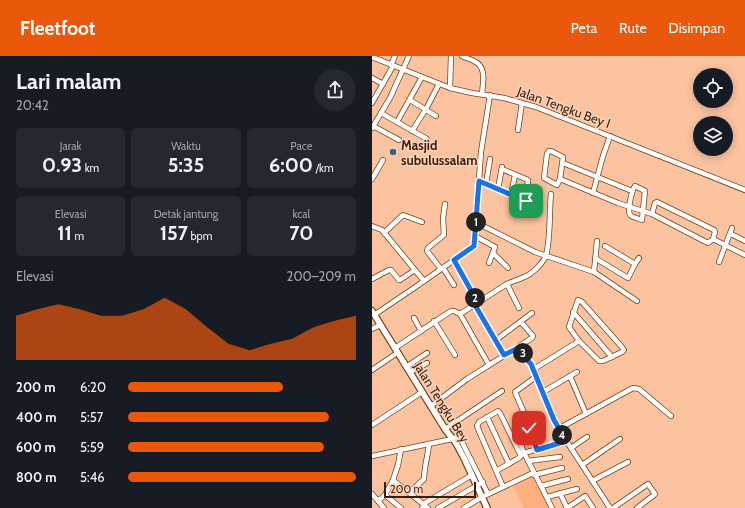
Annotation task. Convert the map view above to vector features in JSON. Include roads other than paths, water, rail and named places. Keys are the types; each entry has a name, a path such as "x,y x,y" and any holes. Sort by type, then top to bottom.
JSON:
{"main road":[{"name":"Jalan Tengku Bey","path":"373,313 430,406 459,449 487,508"}],"street":[{"path":"372,103 374,95 383,84 395,56"},
{"path":"399,140 373,127 390,98 409,56"},
{"path":"450,88 451,56"},
{"path":"462,56 475,61 482,66 482,94"},
{"name":"Jalan Tengku Bey I","path":"372,57 450,88 490,95 522,103 610,136 745,190"},
{"path":"397,122 422,77"},
{"path":"372,78 383,84"},
{"path":"412,131 439,84"},
{"path":"373,313 424,281 473,247 481,152 490,95"},
{"path":"410,100 436,116"},
{"path":"518,130 522,103"},
{"path":"381,113 428,139"},
{"path":"593,193 610,136"},
{"path":"551,151 562,155 563,157 560,179 557,185 545,180 548,152 551,151"},
{"path":"486,184 490,159"},
{"path":"372,179 383,160"},
{"path":"563,163 632,191"},
{"path":"479,181 526,201 528,180 502,168 498,189"},
{"path":"511,195 515,175"},
{"path":"560,179 629,207 644,210 708,243 713,239 715,234 714,230 657,202 654,204 652,214"},
{"path":"635,186 645,190 642,220 630,215 629,207 632,191 635,186"},
{"path":"460,314 507,284 528,275 539,265 545,256 550,224 549,211 551,194"},
{"path":"445,204 443,218 444,235 428,248 427,251 454,285"},
{"path":"384,233 403,215 422,222"},
{"path":"476,222 545,256 594,272 637,301"},
{"path":"372,226 379,228 384,233 424,281"},
{"path":"719,262 731,234 732,228"},
{"path":"731,234 745,241"},
{"path":"475,236 495,246 489,263"},
{"path":"713,239 745,255"},
{"path":"594,272 597,241"},
{"path":"605,246 635,264"},
{"path":"493,253 508,268"},
{"path":"595,258 628,278 639,258"},
{"path":"454,260 504,355"},
{"path":"372,279 391,270 398,280 400,280 415,270"},
{"path":"507,284 519,308"},
{"path":"580,300 623,349 622,352 603,361 599,361 579,341 569,327 573,312 577,301 580,300"},
{"path":"372,370 421,330 452,311 460,314 489,365"},
{"path":"573,312 612,357"},
{"path":"496,340 532,313"},
{"path":"414,318 421,330"},
{"path":"434,322 455,355"},
{"path":"430,406 489,365 520,347 533,337 521,322"},
{"path":"372,330 380,325"},
{"path":"534,369 579,341"},
{"path":"520,347 525,358 534,369 558,429 610,508"},
{"path":"406,367 427,353"},
{"path":"410,372 427,363"},
{"path":"543,392 577,372"},
{"path":"537,376 515,392 537,450"},
{"path":"570,376 586,414"},
{"path":"558,429 633,388 639,389 671,416"},
{"path":"445,429 502,390"},
{"path":"372,425 422,392"},
{"path":"496,471 520,458 500,412 497,411 477,424 477,426 496,471 503,486"},
{"path":"487,417 509,464"},
{"path":"516,432 524,453 552,508"},
{"path":"372,456 452,439 459,436 461,437 488,494"},
{"path":"570,448 587,437"},
{"path":"582,465 620,439"},
{"path":"524,453 566,441"},
{"path":"410,492 424,479 424,469 428,457 429,444"},
{"path":"378,501 385,495 393,480 401,449"},
{"path":"528,461 560,457"},
{"path":"592,481 628,462"},
{"path":"464,508 503,486 534,474 562,468"},
{"path":"393,480 410,492 425,507 425,503 472,475"},
{"path":"540,486 568,479"},
{"path":"438,508 482,482"},
{"path":"613,508 648,484 654,495 637,508"},
{"path":"547,497 576,490"},
{"path":"560,493 567,508 585,496 592,508"},
{"path":"372,494 384,508"},
{"path":"385,495 400,508"}],"waterway":[{"path":"611,134 662,155"},
{"path":"638,150 745,193"}],"place":[{"name":"Masjid subulussalam","path":"393,152"}]}
